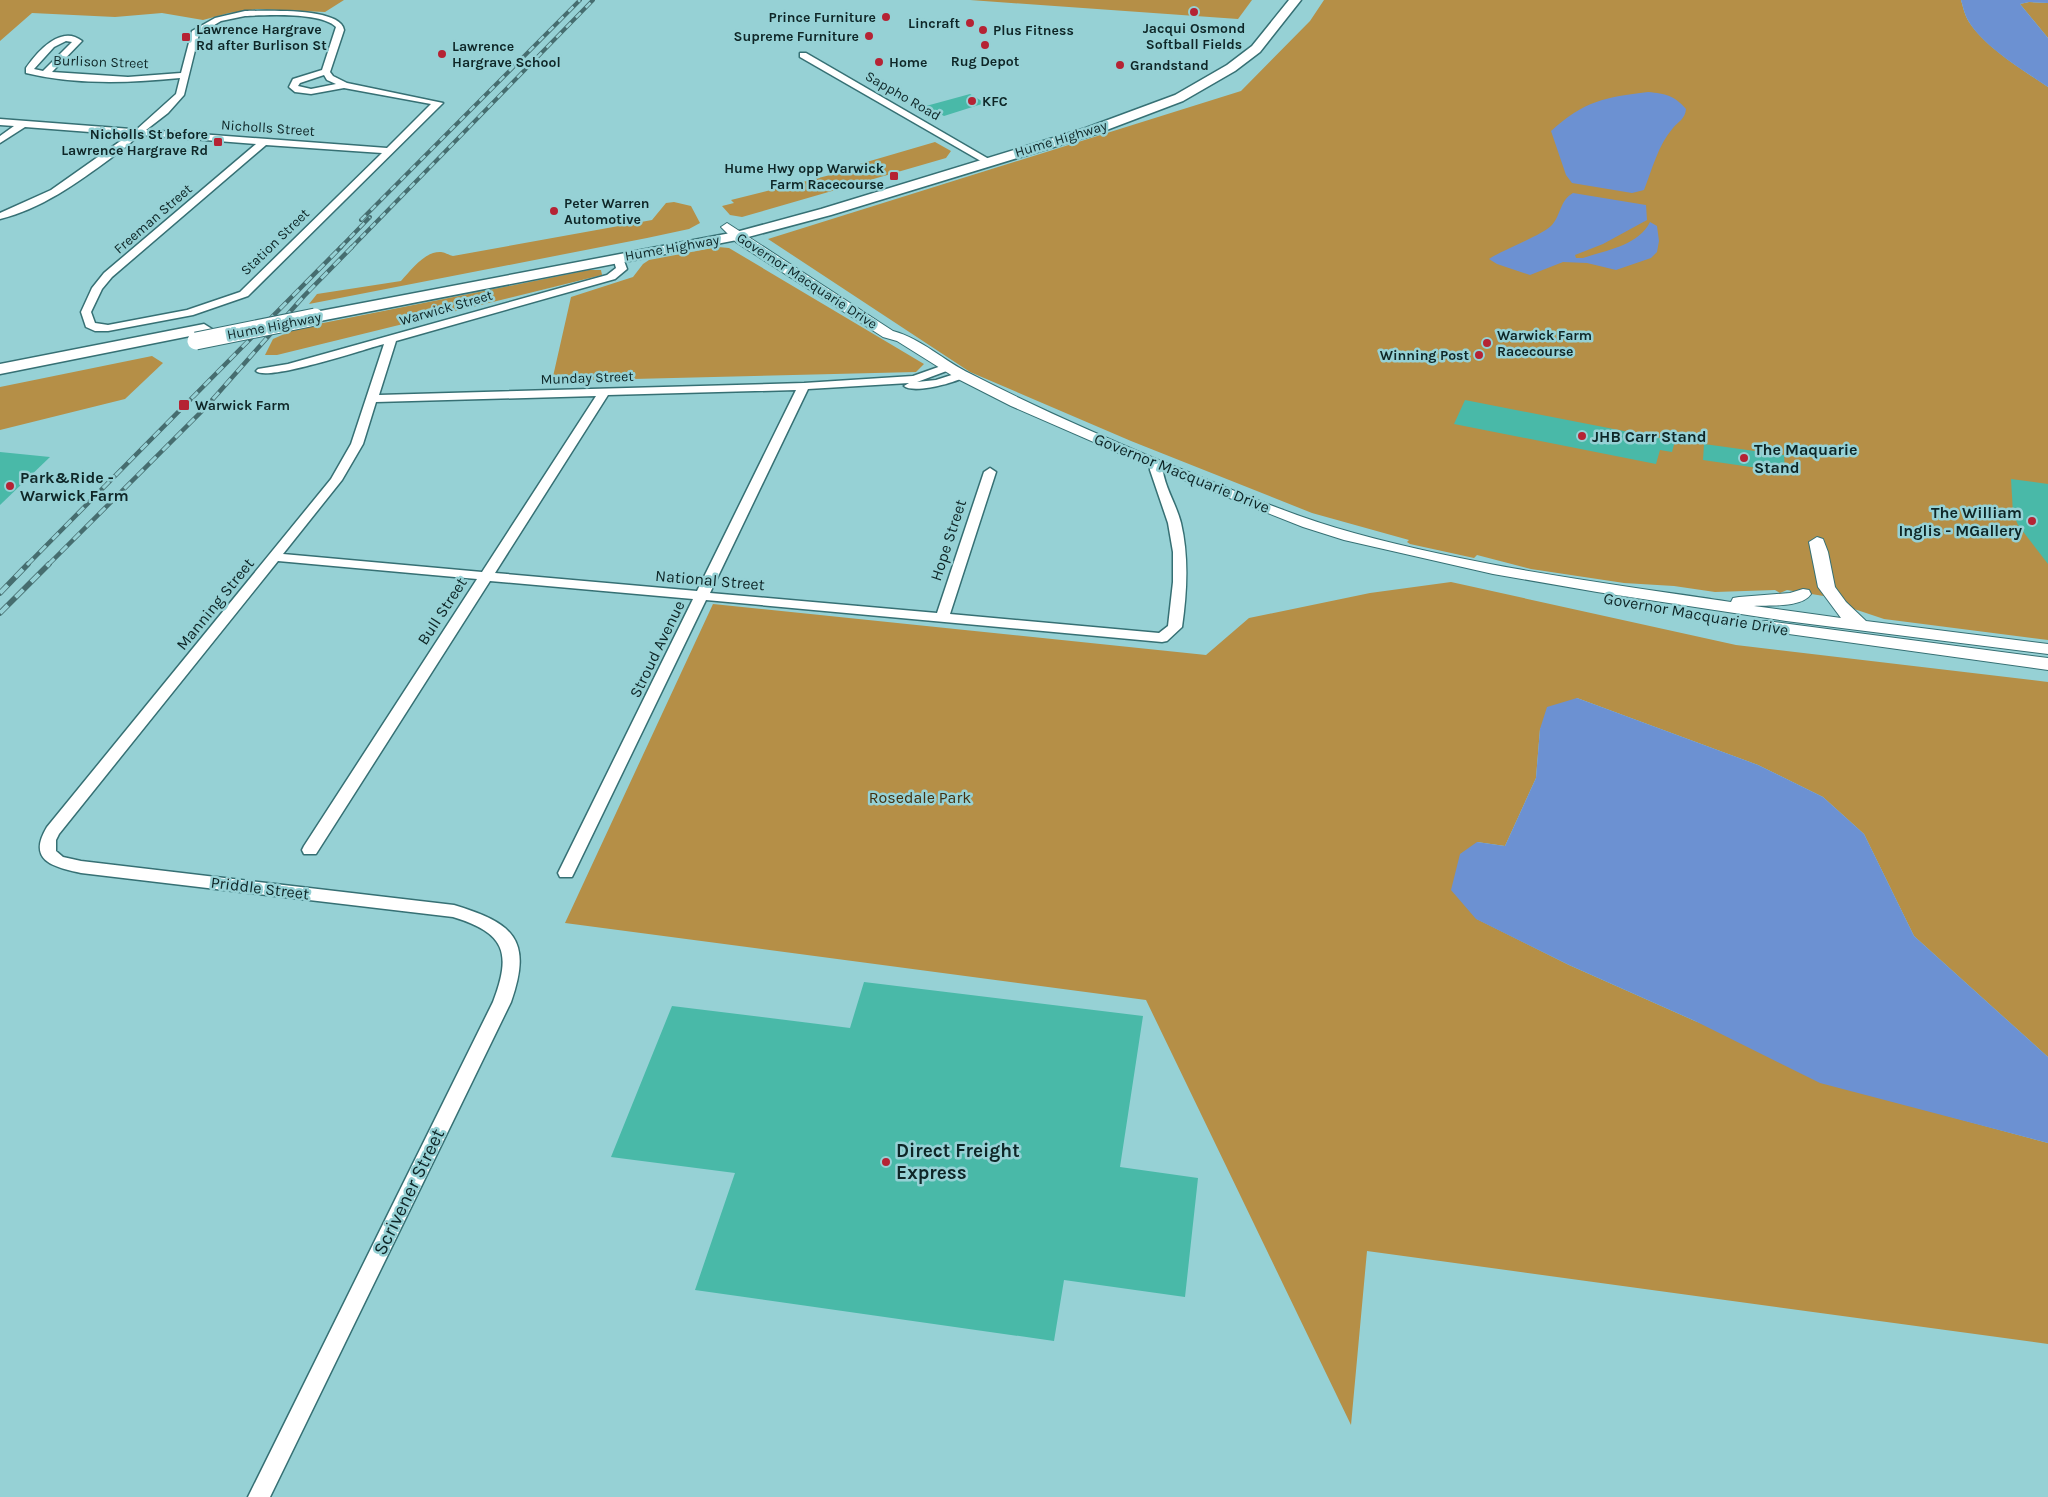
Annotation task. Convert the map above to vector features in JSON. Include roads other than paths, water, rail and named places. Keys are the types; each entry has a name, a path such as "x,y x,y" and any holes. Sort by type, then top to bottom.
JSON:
{"highway":[{"name":"Hume Highway","path":"318,312 618,258 826,212 1110,114 1181,86 1236,51 1271,13 1280,0"},
{"name":"Hume Highway","path":"983,159 1118,122 1179,98 1231,68 1256,49 1286,15 1295,0"},
{"path":"1271,13 1286,15"},
{"name":"Hume Highway","path":"0,378 200,335 732,232"},
{"name":"Hume Highway","path":"0,369 200,335"}],"main road":[{"name":"Governor Macquarie Drive","path":"732,232 888,334 894,342 950,373 1016,404 1156,464 1309,524 1350,537 1493,569 1720,606 2048,649"},
{"name":"Governor Macquarie Drive","path":"1350,537 1363,544 1436,562 1625,602 1840,638 2048,664"},
{"path":"1817,542 1822,554 1824,580 1829,591 1845,611 1862,626"},
{"path":"1720,606 1744,600 1793,598 1803,594"}],"street":[{"path":"0,216 32,205 62,189 138,133 177,99 186,76 192,37 197,31 222,19 261,14 321,17 338,23 340,30 326,72"},
{"name":"Burlison Street","path":"45,74 78,41 76,40 60,40 52,44 29,71 45,74 128,80 186,76"},
{"name":"Sappho Road","path":"803,55 983,159"},
{"path":"326,72 300,80 292,85 298,90 310,91 344,85"},
{"path":"326,72 330,78 344,85"},
{"name":"Station Street","path":"95,328 108,328 189,313 244,294 438,104 434,101 344,85"},
{"name":"Nicholls Street","path":"0,122 390,151"},
{"path":"0,140 23,124"},
{"name":"Freeman Street","path":"95,328 90,325 86,312 97,288 108,275 264,142"},
{"name":"Warwick Street","path":"262,371 289,367 611,277 622,270 618,258"},
{"name":"Manning Street","path":"66,864 55,860 49,854 46,847 48,839 323,498 349,460 372,399 391,339"},
{"name":"Munday Street","path":"372,399 804,386 853,388 926,386 950,373"},
{"name":"Stroud Avenue","path":"566,873 804,386"},
{"name":"Bull Street","path":"310,850 604,392"},
{"name":"National Street","path":"275,557 1141,638 1162,638 1175,627 1179,602 1180,547 1170,507 1156,473 1156,464"},
{"name":"Hope Street","path":"942,619 990,472"},
{"name":"Priddle Street","path":"66,864 454,911"},
{"name":"Scrivener Street","path":"258,1497 510,985 514,967 513,951 506,938 492,924 454,911"}],"water":[{"path":"1961,0 2048,0 2048,3 2029,2 2020,4 2048,38 2048,87 1994,50 1976,32 1968,20"},
{"path":"1648,92 1669,96 1686,109 1683,118 1663,142 1644,190 1632,193 1572,183 1566,175 1551,131 1574,113 1596,102 1619,96"},
{"path":"1573,193 1646,205 1647,220 1603,244 1575,255 1576,258 1583,258 1630,242 1645,230 1650,222 1657,226 1659,241 1657,252 1651,258 1616,270 1587,263 1563,262 1530,275 1497,264 1489,259 1547,229 1555,221 1563,204"},
{"path":"1577,698 1758,765 1823,797 1864,834 1914,936 2048,1057 2048,1143 1820,1083 1695,1021 1569,965 1476,919 1451,890 1460,854 1477,842 1505,846 1536,778 1540,729 1547,707"}],"railway":[{"path":"361,220 580,0"},
{"path":"351,248 593,0"},
{"path":"340,248 370,217"},
{"path":"27,565 341,247"},
{"path":"0,613 205,408 304,296 352,247"},
{"path":"0,593 28,564"}],"place":[{"name":"Jacqui Osmond Softball Fields","path":"1194,12"},
{"name":"Prince Furniture","path":"886,17"},
{"name":"Lincraft","path":"970,23"},
{"name":"Plus Fitness","path":"983,30"},
{"name":"Supreme Furniture","path":"869,36"},
{"name":"Lawrence Hargrave Rd after Burlison St","path":"186,37"},
{"name":"Rug Depot","path":"985,45"},
{"name":"Lawrence Hargrave School","path":"442,54"},
{"name":"Home","path":"879,62"},
{"name":"Grandstand","path":"1120,65"},
{"name":"KFC","path":"972,101"},
{"name":"Nicholls St before Lawrence Hargrave Rd","path":"218,142"},
{"name":"Hume Hwy opp Warwick Farm Racecourse","path":"894,176"},
{"name":"Peter Warren Automotive","path":"554,211"},
{"name":"Warwick Farm Racecourse","path":"1487,343"},
{"name":"Winning Post","path":"1479,355"},
{"name":"Warwick Farm","path":"184,405"},
{"name":"JHB Carr Stand","path":"1582,436"},
{"name":"The Maquarie Stand","path":"1744,458"},
{"name":"Park&Ride - Warwick Farm","path":"10,486"},
{"name":"The William Inglis - MGallery","path":"2032,521"},
{"name":"Direct Freight Express","path":"886,1162"}],"park label":[{"name":"Rosedale Park","path":"920,797"}]}
